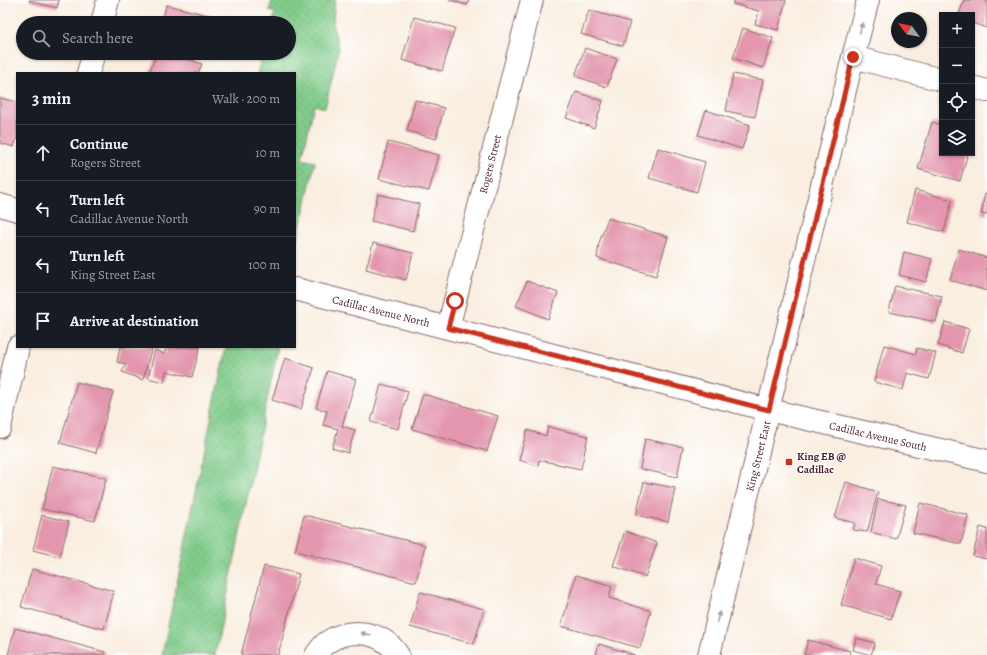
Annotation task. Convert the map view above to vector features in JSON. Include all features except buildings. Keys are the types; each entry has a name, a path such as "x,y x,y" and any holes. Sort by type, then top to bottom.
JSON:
{"street":[{"path":"104,16 108,0"},
{"name":"Rogers Street","path":"448,328 532,0"},
{"name":"King Street East","path":"709,655 868,0"},
{"path":"853,57 939,79"},
{"path":"88,72 92,60"},
{"path":"975,88 987,91"},
{"path":"0,205 16,210"},
{"name":"Cadillac Avenue North","path":"296,290 769,410"},
{"path":"0,427 18,348"},
{"name":"Cadillac Avenue South","path":"769,410 987,462"},
{"path":"316,655 326,644 346,633 364,633 381,638 394,649 398,655"}],"green space":[{"path":"272,0 336,0 334,6 333,27 339,48 325,108 314,105 302,159 315,162 296,246 296,72 257,72 261,60 296,60 296,16 274,16 275,13 269,11"},
{"path":"226,348 278,348 215,655 162,655"}],"place":[{"name":"King EB @ Cadillac","path":"789,462"}],"route":[{"path":"455,301 448,328 769,410 853,57"}]}
